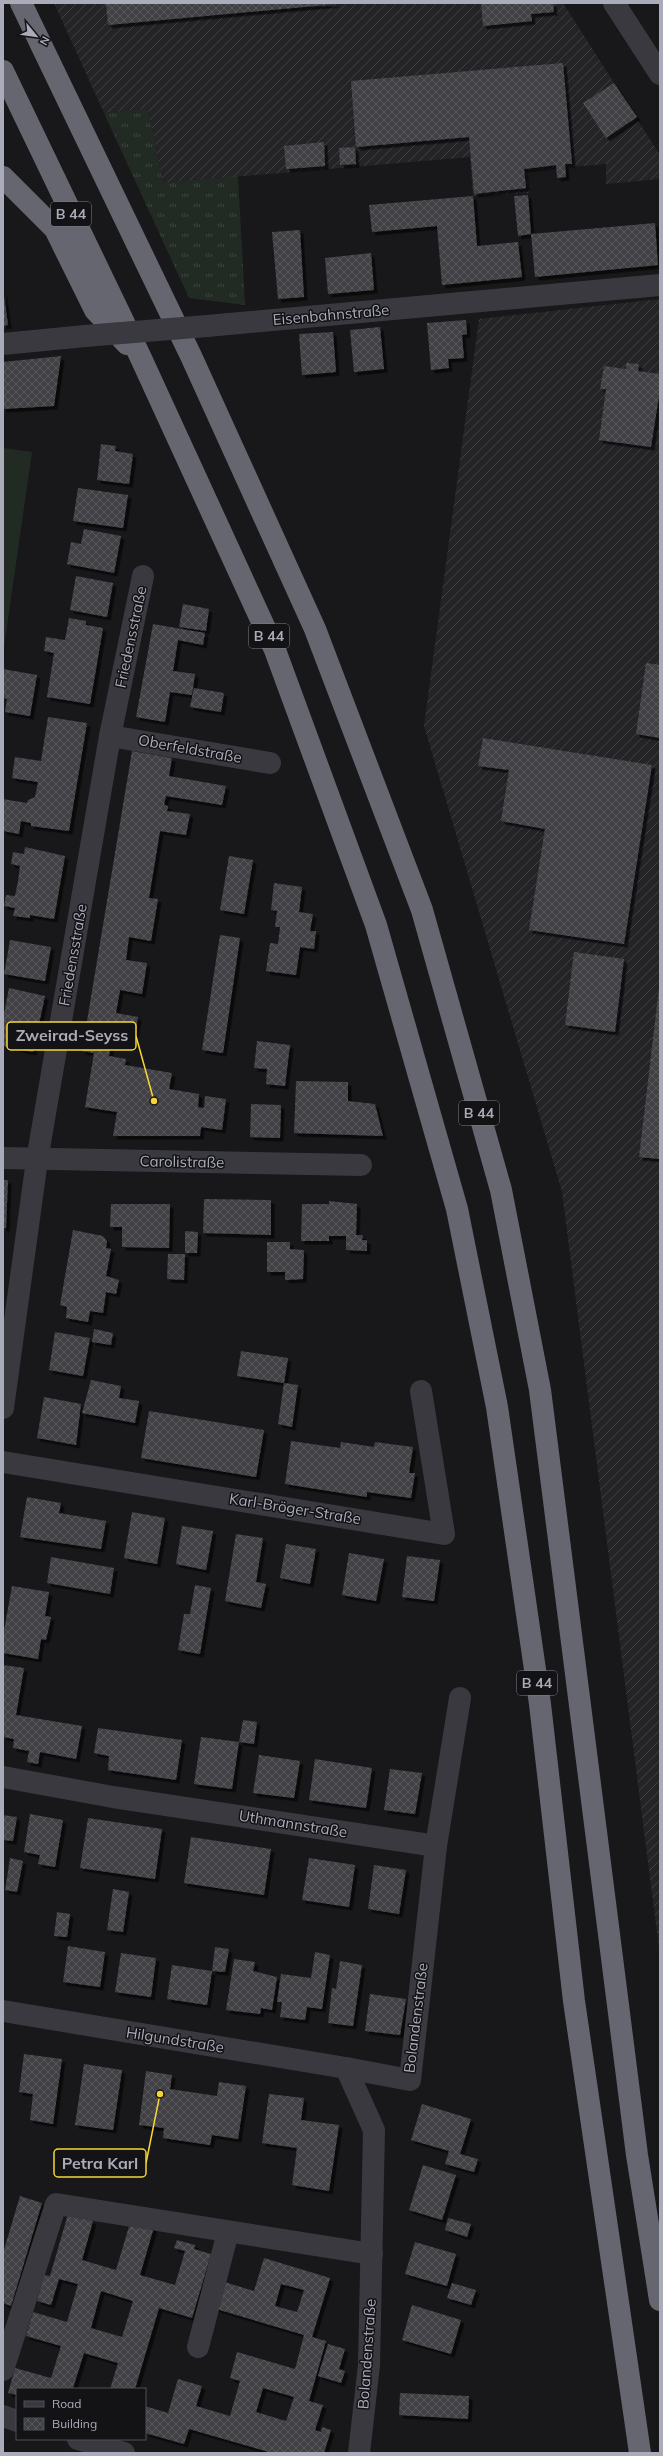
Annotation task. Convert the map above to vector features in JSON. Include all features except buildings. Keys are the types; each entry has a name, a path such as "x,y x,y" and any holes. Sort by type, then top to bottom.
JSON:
{"highway":[{"name":"B 44","path":"21,3 191,356 316,629 422,910 498,1183 540,1390 637,2155 660,2300"},
{"name":"B 44","path":"3,71 140,356 278,657 376,925 457,1210 497,1408 540,1704 574,2001 640,2453"},
{"path":"3,177 55,229 95,310 140,356"}],"street":[{"path":"614,3 660,74"},
{"name":"Eisenbahnstraße","path":"3,344 660,285"},
{"name":"Friedensstraße","path":"3,1408 37,1160 110,736 143,576"},
{"name":"Oberfeldstraße","path":"110,736 270,763"},
{"name":"Carolistraße","path":"3,1158 37,1160 361,1165"},
{"name":"Karl-Bröger-Straße","path":"3,1462 444,1534 421,1391"},
{"path":"436,1846 460,1698"},
{"name":"Uthmannstraße","path":"3,1777 113,1797 436,1846"},
{"name":"Bolandenstraße","path":"346,2068 410,2080 436,1846"},
{"name":"Hilgundstraße","path":"3,2011 346,2068"},
{"name":"Bolandenstraße","path":"346,2068 374,2130 369,2365 360,2453"},
{"path":"3,2370 56,2204 372,2254"},
{"path":"198,2347 228,2232"},
{"path":"3,2416 16,2421"},
{"path":"81,2440 124,2453"}],"shaded area":[{"path":"54,3 563,3 660,155 660,179 606,184 606,164 527,171 529,193 473,196 470,157 163,183 148,109 104,113"},
{"path":"660,299 660,1956 562,1192 424,726 479,319"}],"green space":[{"path":"148,109 163,183 238,176 245,305 189,298 104,113"},
{"path":"3,448 32,452 3,654"}],"place":[{"name":"Zweirad-Seyss","path":"154,1101"},
{"name":"Petra Karl","path":"160,2094"}]}
